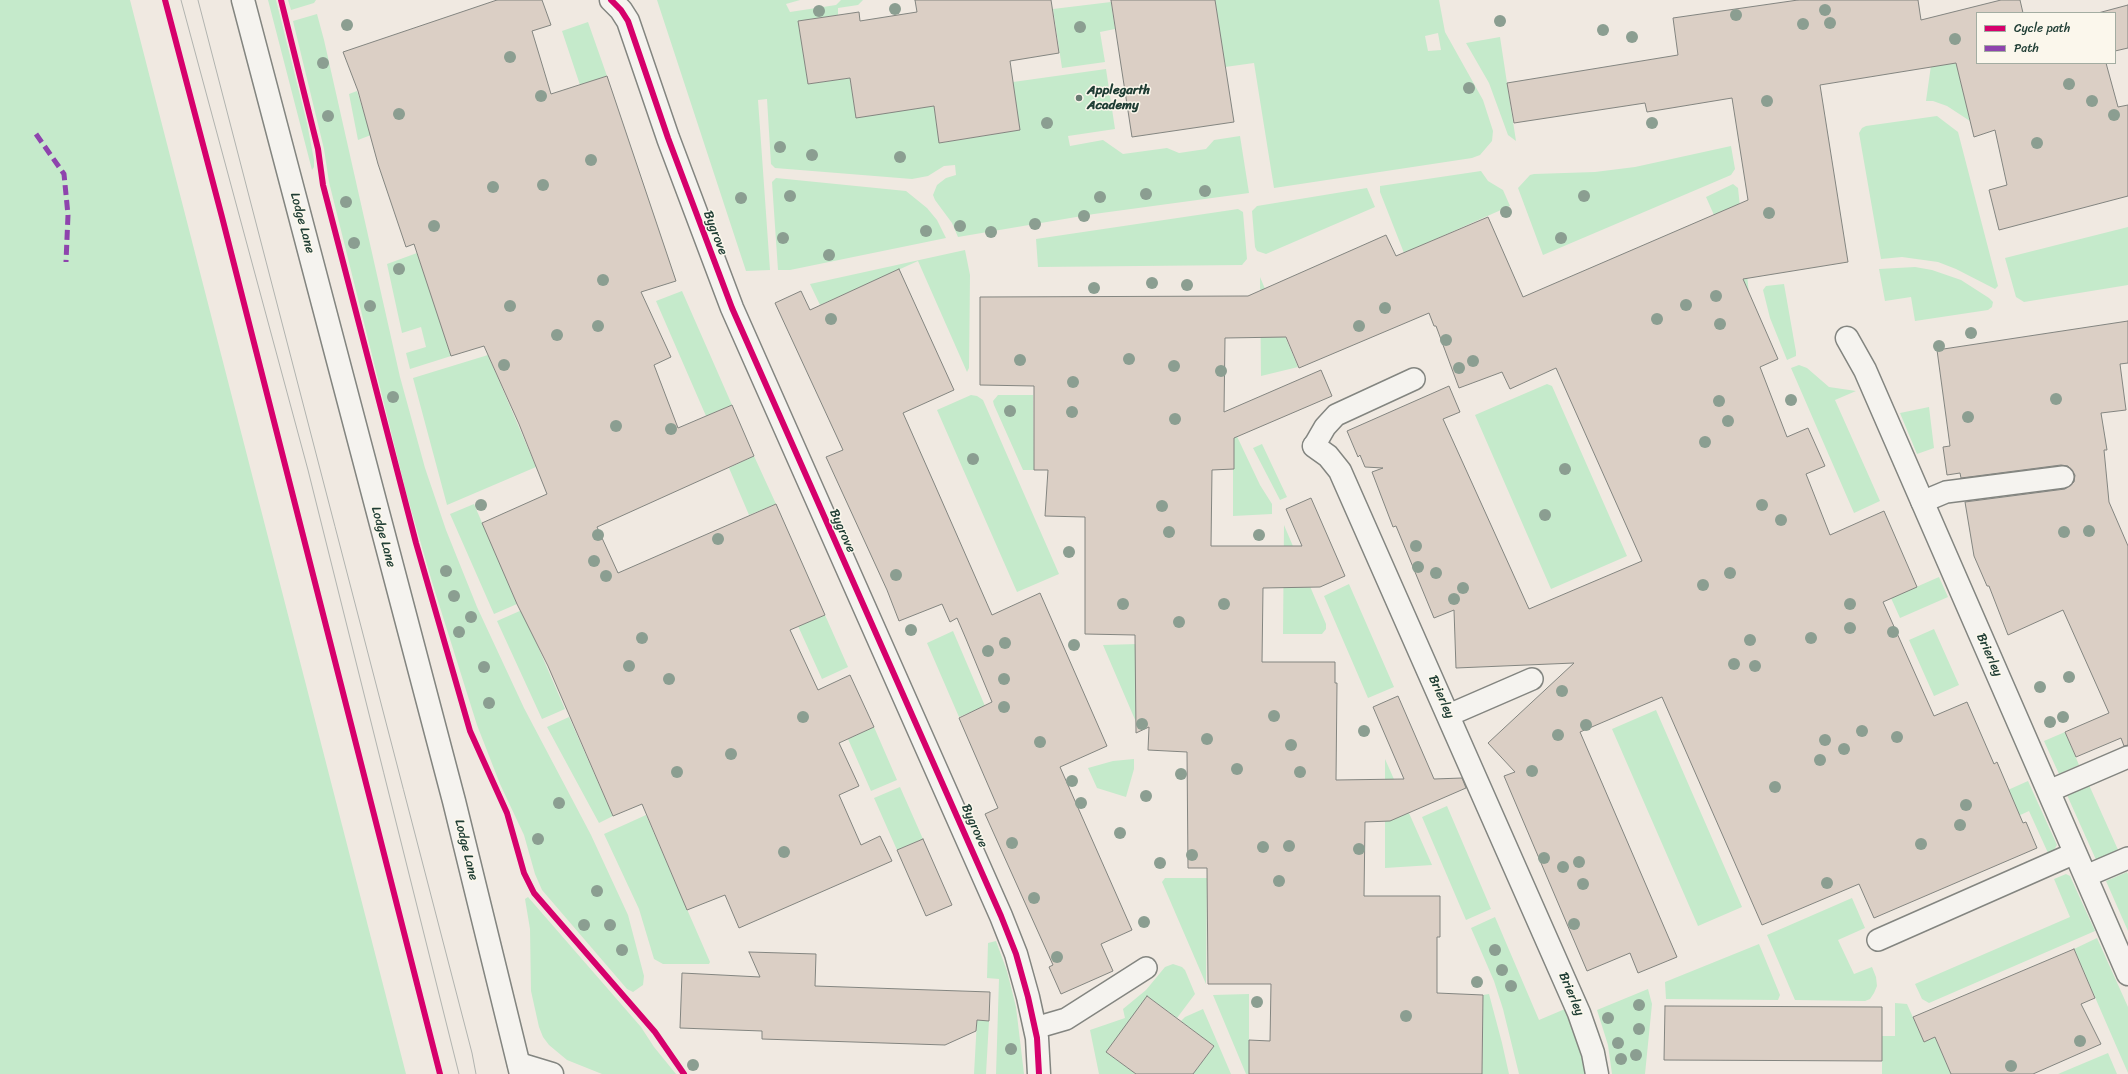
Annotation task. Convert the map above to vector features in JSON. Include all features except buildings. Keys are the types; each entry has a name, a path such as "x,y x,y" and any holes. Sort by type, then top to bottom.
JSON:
{"street":[{"name":"Lodge Lane","path":"243,0 454,800 520,1069"},
{"name":"Bygrove","path":"611,0 621,10 628,21 686,187 732,308 1001,916 1023,976 1035,1028 1039,1074"},
{"name":"Brierley","path":"1847,338 1865,370 2075,853 2127,968"},
{"name":"Brierley","path":"1314,446 1328,456 1340,471 1449,715 1579,1013 1593,1053 1597,1074"},
{"path":"520,1069 552,1074"}],"lane":[{"name":"Brierley","path":"1314,446 1324,427 1336,415 1414,379"},
{"path":"1922,502 1946,492 2063,476"},
{"path":"1449,715 1532,679"},
{"path":"2049,791 2128,757"},
{"path":"1878,940 2075,853"},
{"path":"2086,876 2128,858"},
{"path":"1035,1028 1054,1023 1073,1015 1146,968"}],"green space":[{"path":"0,0 130,0 406,1074 0,1074"},
{"path":"268,0 276,0 307,123 314,160 314,167 312,170"},
{"path":"288,0 316,0 314,3 291,10"},
{"path":"657,0 800,0 786,4 790,12 836,5 841,0 863,0 858,5 838,8 838,15 798,21 808,84 850,78 856,117 934,106 940,143 1020,130 1013,82 1106,69 1115,129 1068,136 1070,146 1103,140 1123,154 1167,148 1179,153 1206,149 1214,140 1240,136 1249,193 1094,214 958,237 952,223 933,195 937,185 946,178 956,175 955,165 944,166 928,176 912,179 775,168 771,164 767,99 758,100 770,270 746,271"},
{"path":"1215,0 1439,0 1445,32 1483,100 1493,131 1492,141 1480,155 1472,158 1274,188 1254,63 1225,67","holes":["1438,33 1441,50 1428,51 1425,36"]},
{"path":"1111,2 1115,29 1100,32 1105,62 1062,68 1053,9"},
{"path":"317,14 400,377 425,468 446,530 477,607 524,708 591,835 628,915 644,976 643,985 633,992 627,989 542,890 535,874 524,835 500,784 477,725 432,582 406,492 329,182 324,149 293,21"},
{"path":"588,22 607,76 580,85 562,31"},
{"path":"1949,34 1970,121 1947,106 1933,101 1926,101 1935,37"},
{"path":"1500,37 1516,141 1508,135 1489,83 1466,43"},
{"path":"357,91 371,135 358,140 349,94"},
{"path":"1937,116 1958,132 1998,286 1995,289 1956,269 1938,262 1902,257 1881,259 1859,133 1862,128 1866,126"},
{"path":"1731,146 1735,169 1731,175 1543,255 1518,188 1530,175 1595,172 1635,167"},
{"path":"1481,171 1488,181 1503,190 1510,206 1404,253 1380,192 1380,186"},
{"path":"776,178 906,191 927,208 937,220 946,238 790,270 778,270 772,182"},
{"path":"1733,184 1738,188 1749,294 1706,197"},
{"path":"1367,188 1375,207 1266,254 1257,251 1255,247 1252,211 1257,206"},
{"path":"1238,209 1243,212 1247,259 1242,265 1038,267 1036,239"},
{"path":"2128,227 2128,285 2024,302 2016,297 2005,258"},
{"path":"965,250 970,275 969,368 967,372 918,261 820,305 810,284"},
{"path":"417,253 451,356 410,369 406,353 426,347 421,327 402,333 387,264"},
{"path":"1915,267 1932,270 1961,280 1989,298 1993,302 1992,307 1988,310 1915,321 1911,297 1885,301 1879,269"},
{"path":"1260,277 1298,367 1261,376"},
{"path":"1784,284 1796,352 1796,356 1787,360 1770,318 1763,290 1766,286"},
{"path":"682,291 732,405 706,416 656,301"},
{"path":"488,355 536,467 447,505 413,378"},
{"path":"1799,365 1807,368 1829,387 1856,391 1835,400 1880,501 1854,513 1791,368"},
{"path":"1547,384 1552,386 1627,556 1551,589 1475,415"},
{"path":"971,395 977,396 983,400 1059,574 1017,592 937,410"},
{"path":"998,395 1033,395 1034,470 1023,470 994,405 993,401"},
{"path":"1929,407 1934,448 1917,454 1900,413"},
{"path":"1233,428 1260,485 1272,504 1272,514 1233,516"},
{"path":"1262,444 1287,497 1280,500 1253,448"},
{"path":"754,456 776,504 749,515 729,468"},
{"path":"474,504 517,604 494,614 450,514"},
{"path":"1284,525 1326,624 1326,629 1322,634 1283,634"},
{"path":"1939,577 1948,597 1900,618 1891,598"},
{"path":"1349,584 1394,687 1368,698 1324,596"},
{"path":"522,610 565,709 542,719 497,621"},
{"path":"825,615 848,667 822,679 798,626"},
{"path":"1934,629 1959,685 1934,696 1909,640"},
{"path":"953,631 985,706 959,717 927,643"},
{"path":"1137,644 1136,722 1103,645"},
{"path":"1656,710 1742,907 1698,926 1612,729"},
{"path":"569,717 613,816 599,823 547,727"},
{"path":"874,727 897,780 871,791 848,739"},
{"path":"2065,732 2079,765 2059,774 2044,741"},
{"path":"1134,759 1134,769 1126,797 1097,788 1088,768 1113,761"},
{"path":"1385,759 1432,865 1385,868"},
{"path":"2028,781 2057,845 2054,850 2048,853 2029,811 1992,828 1981,802"},
{"path":"2089,785 2119,852 2097,862 2067,795"},
{"path":"900,787 923,839 897,850 874,798"},
{"path":"1447,806 1491,909 1466,920 1422,817"},
{"path":"646,815 710,962 709,964 663,964 654,959 639,909 604,834"},
{"path":"2127,872 2128,874 2128,931 2106,881"},
{"path":"2066,874 2070,876 2095,931 1929,1003 1922,999 1915,984 2070,917 2054,879"},
{"path":"1165,878 1207,878 1206,984 1162,882"},
{"path":"528,897 641,1027 654,1047 676,1074 602,1074 567,1060 549,1045 543,1037 539,1027 531,991 530,929 525,899"},
{"path":"1852,898 1865,928 1838,940 1854,974 1872,967 1876,977 1877,986 1874,993 1870,999 1865,1001 1795,1000 1767,935"},
{"path":"1495,917 1539,1020 1565,1009 1583,1061 1585,1074 1519,1074 1503,1009 1494,981 1471,928"},
{"path":"2097,938 2128,1007 2128,1073 2074,949"},
{"path":"996,941 1007,971 1016,1007 1024,1074 996,1074 999,979 987,978 988,943"},
{"path":"1759,944 1780,995 1778,1000 1666,999 1665,982"},
{"path":"1173,964 1182,967 1185,970 1195,994 1177,1018 1147,996 1111,1056 1136,1074 1099,1074 1090,1030 1125,1018 1123,1009 1146,990 1165,967"},
{"path":"1648,989 1652,1004 1645,1074 1612,1074 1608,1045 1597,1010"},
{"path":"1249,994 1249,1074 1246,1074 1213,995"},
{"path":"1489,994 1509,1074 1482,1074 1483,995"},
{"path":"1895,1003 1907,1004 1924,1042 1935,1037 1951,1074 1882,1074 1882,1036 1895,1036"},
{"path":"1203,1009 1231,1074 1193,1074 1214,1046 1181,1021 1185,1017"},
{"path":"977,1020 989,1021 986,1074 974,1074"},
{"path":"2108,1053 2117,1074 2058,1074"}],"tram line":[{"path":"181,0 308,470 459,1074"},
{"path":"198,0 472,1053 476,1074"}],"marked path":[{"path":"36,134 64,174 68,215 66,262"}],"cycle path":[{"path":"165,0 222,217 440,1074"},
{"path":"281,0 318,149 323,185 416,543 470,731 507,813 524,873 534,893 655,1032 684,1074"},
{"path":"611,0 621,10 628,21 668,138 732,308 1001,916 1016,954 1028,997 1037,1038 1039,1074"}],"place":[{"name":"Applegarth Academy","path":"1079,98"}]}
